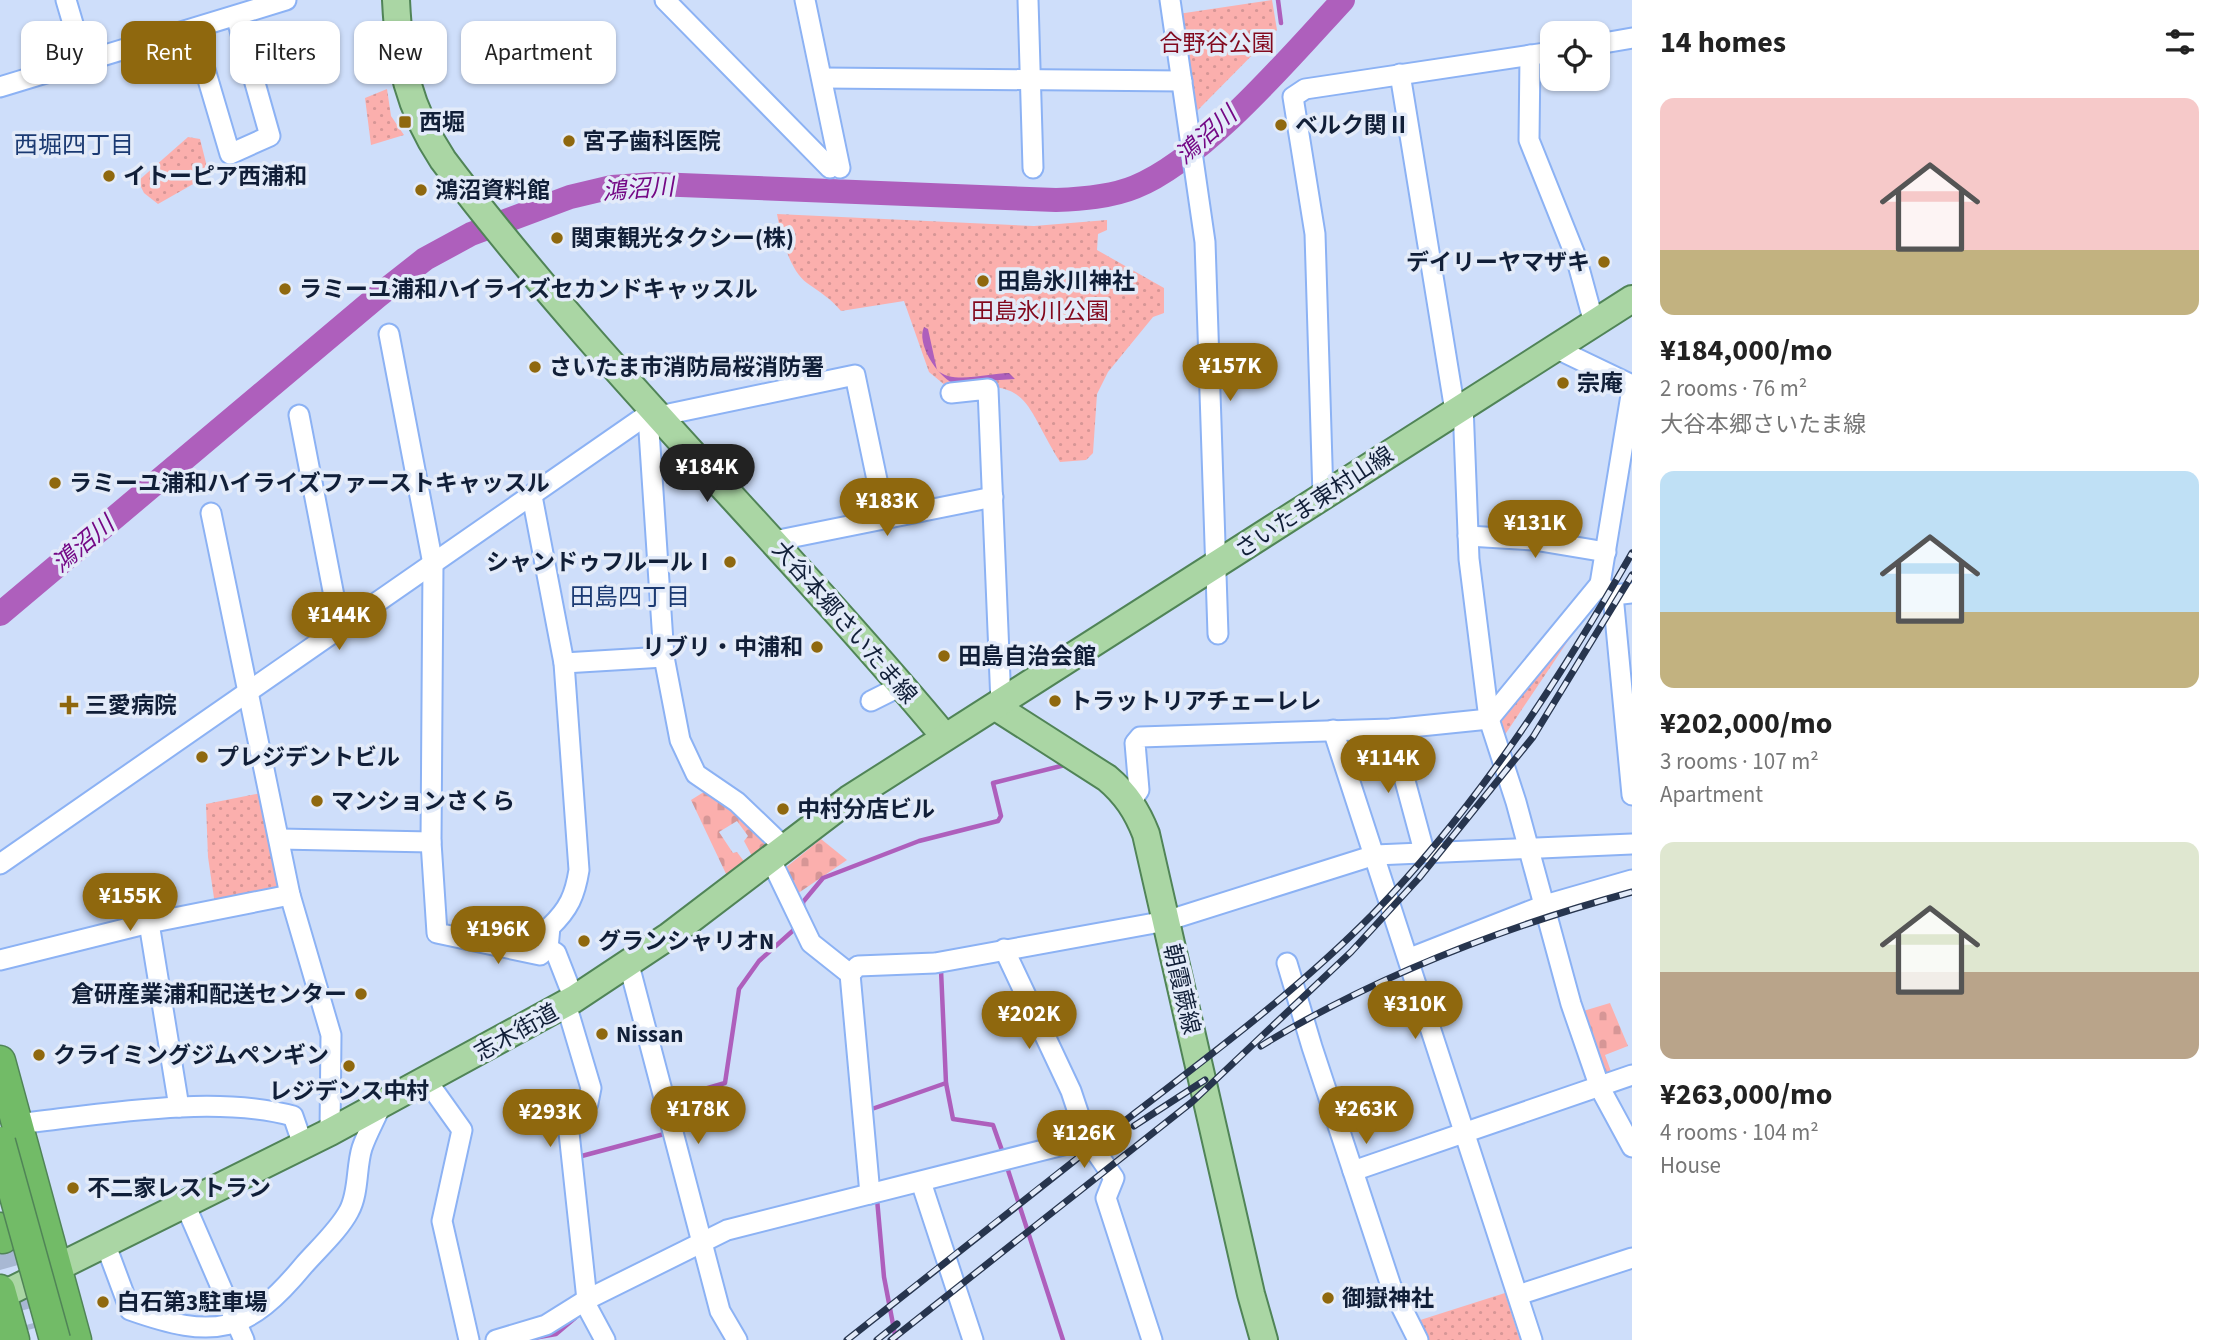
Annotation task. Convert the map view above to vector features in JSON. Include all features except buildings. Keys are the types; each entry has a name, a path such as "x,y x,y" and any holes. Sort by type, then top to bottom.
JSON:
{"highway":[{"path":"0,1061 10,1231"},
{"path":"5,1129 55,1268 45,1336"},
{"path":"5,1129 45,1336"},
{"path":"0,1208 45,1336"},
{"path":"1,1294 45,1336"}],"main road":[{"name":"大谷本郷さいたま線","path":"396,0 401,62 415,113 443,160 654,414 774,541 945,737"},
{"name":"さいたま東村山線","path":"998,705 1632,299"},
{"name":"志木街道","path":"1,1294 330,1132 570,1001 629,965 849,799 998,705"},
{"name":"朝霞蕨線","path":"998,705 1107,778 1131,802 1146,834 1264,1340"}],"street":[{"path":"66,0 72,21"},
{"path":"665,0 835,168 823,78 805,0"},
{"path":"1028,0 1033,169"},
{"path":"1170,0 1198,176 1206,257 1218,634"},
{"path":"216,22 283,1"},
{"path":"209,84 230,154 270,136 236,16"},
{"path":"1610,42 1632,38"},
{"path":"1323,496 1315,234 1293,97 1305,89 1540,54"},
{"path":"1530,55 1529,140 1576,257 1594,323"},
{"path":"1400,74 1459,408 1476,627 1489,719 1529,849 1571,1004 1600,1088 1632,1147"},
{"path":"823,78 1182,81"},
{"path":"0,87 21,80"},
{"path":"388,334 433,564 431,842 437,933 540,955 548,948 550,927 567,911 575,894 579,870 564,663 532,496"},
{"path":"1555,348 1632,387 1606,552 1615,591 1632,795"},
{"path":"0,864 64,822 340,627 654,414 855,375 885,518"},
{"path":"951,393 988,389 998,705"},
{"path":"654,414 664,657 680,740 696,774 737,802 777,852 811,943 850,974 870,1194"},
{"path":"299,415 340,627"},
{"path":"774,541 993,497"},
{"path":"211,513 290,895 331,1035 330,1132"},
{"path":"1468,536 1534,540 1606,552"},
{"path":"1131,802 1139,790 1135,743 1139,737 1391,729 1489,719 1615,591"},
{"path":"564,663 664,657"},
{"path":"871,701 901,686"},
{"path":"1391,729 1424,851"},
{"path":"1333,730 1410,958 1532,1340"},
{"path":"279,839 431,842"},
{"path":"850,974 858,966 935,962 1166,920 1375,855 1632,844"},
{"path":"1410,958 1545,905 1632,880"},
{"path":"0,960 149,923 290,895"},
{"path":"149,923 179,1107"},
{"path":"548,948 556,953 591,1088 588,1103 567,1114 585,1301 605,1340"},
{"path":"1004,949 1071,1091 1087,1139 1114,1178 1106,1198 1152,1340"},
{"path":"1287,963 1391,1286 1418,1340"},
{"path":"629,965 720,1311 737,1340"},
{"path":"1353,1171 1632,1075"},
{"path":"427,1081 462,1130 442,1221 469,1340"},
{"path":"105,1243 130,1310 160,1325 198,1334 241,1333 274,1302 350,1210 362,1148 382,1103"},
{"path":"5,1129 179,1107 270,1110 293,1116 303,1145"},
{"path":"496,1340 546,1325 585,1301 727,1230 1087,1139"},
{"path":"921,1182 973,1340"},
{"path":"184,1202 241,1333"},
{"path":"1518,1295 1632,1258"}],"green space":[{"name":"合野谷公園","path":"1272,0 1277,30 1192,116 1178,14"},
{"path":"387,89 391,116 404,135 371,145 365,98"},
{"path":"188,137 200,139 209,175 158,204 144,193 138,181"},
{"name":"田島氷川公園","path":"777,214 1034,226 1107,220 1107,230 1098,234 1097,250 1164,288 1164,313 1153,317 1108,372 1097,394 1093,453 1086,460 1060,462 1029,407 1020,397 995,387 946,386 929,372 904,301 841,311 807,283 791,261"},
{"path":"1582,620 1500,742 1492,720"},
{"path":"707,790 732,805 772,844 753,858 744,841 748,836 737,821 719,832 733,853 737,852 746,864 728,878 691,800"},
{"path":"261,793 283,887 215,905 208,857 206,804"},
{"path":"821,839 847,860 794,896 784,869"},
{"path":"1610,1003 1628,1046 1605,1055 1613,1077 1603,1080 1580,1012"},
{"path":"1505,1293 1520,1340 1423,1340 1414,1322"}],"water":[{"path":"924,327 928,329 937,369 925,350 922,334"},
{"path":"938,371 961,378 1009,373 1015,379 953,383"}],"waterway":[{"path":"1278,0 1281,23"},
{"name":"鴻沼川","path":"0,614 378,296 425,259 471,234 570,197 612,187 655,184 1056,200 1116,193 1135,187 1189,154 1245,104 1343,0"},
{"path":"1296,38 1297,50"},
{"path":"803,911 803,902 823,878 919,841 998,821 1001,816 993,783 1065,765"},
{"path":"672,1101 677,1097 725,1083 739,989 759,961 797,927"},
{"path":"941,970 946,1083 953,1119 993,1125 1004,1156"},
{"path":"869,1110 946,1083"},
{"path":"578,1157 668,1133"},
{"path":"1006,1164 1063,1340"},
{"path":"877,1199 884,1277 896,1340"},
{"path":"534,1338 556,1334 575,1318"}],"tunnel":[{"path":"3,1238 28,1330"}],"railway":[{"path":"847,1340 1257,1018 1373,914 1447,831 1514,742 1575,649 1632,553"},
{"path":"891,1340 1192,1102 1351,952 1419,878 1533,737 1632,575"},
{"path":"1261,1046 1349,997 1441,956 1536,921 1632,892"},
{"path":"1134,1126 1205,1080"},
{"path":"877,1340 897,1324"}],"place":[{"name":"西堀","path":"405,122"},
{"name":"ベルク関Ⅱ","path":"1281,125"},
{"name":"宮子歯科医院","path":"569,141"},
{"name":"イトーピア西浦和","path":"109,176"},
{"name":"鴻沼資料館","path":"421,190"},
{"name":"関東観光タクシー(株)","path":"557,238"},
{"name":"デイリーヤマザキ","path":"1604,262"},
{"name":"田島氷川神社","path":"983,281"},
{"name":"ラミーユ浦和ハイライズセカンドキャッスル","path":"285,289"},
{"name":"さいたま市消防局桜消防署","path":"535,367"},
{"name":"宗庵","path":"1563,383"},
{"name":"ラミーユ浦和ハイライズファーストキャッスル","path":"55,483"},
{"name":"シャンドゥフルールⅠ","path":"730,562"},
{"name":"リブリ・中浦和","path":"817,647"},
{"name":"田島自治会館","path":"944,656"},
{"name":"トラットリアチェーレレ","path":"1055,701"},
{"name":"三愛病院","path":"69,705"},
{"name":"プレジデントビル","path":"202,757"},
{"name":"マンションさくら","path":"317,801"},
{"name":"中村分店ビル","path":"783,809"},
{"name":"グランシャリオN","path":"584,941"},
{"name":"倉研産業浦和配送センター","path":"361,994"},
{"name":"Nissan","path":"602,1034"},
{"name":"クライミングジムペンギン","path":"39,1055"},
{"name":"レジデンス中村","path":"349,1066"},
{"name":"不二家レストラン","path":"73,1188"},
{"name":"御嶽神社","path":"1328,1298"},
{"name":"白石第3駐車場","path":"103,1302"}],"district":[{"name":"西堀四丁目","path":"74,145"},
{"name":"田島四丁目","path":"630,597"}]}
